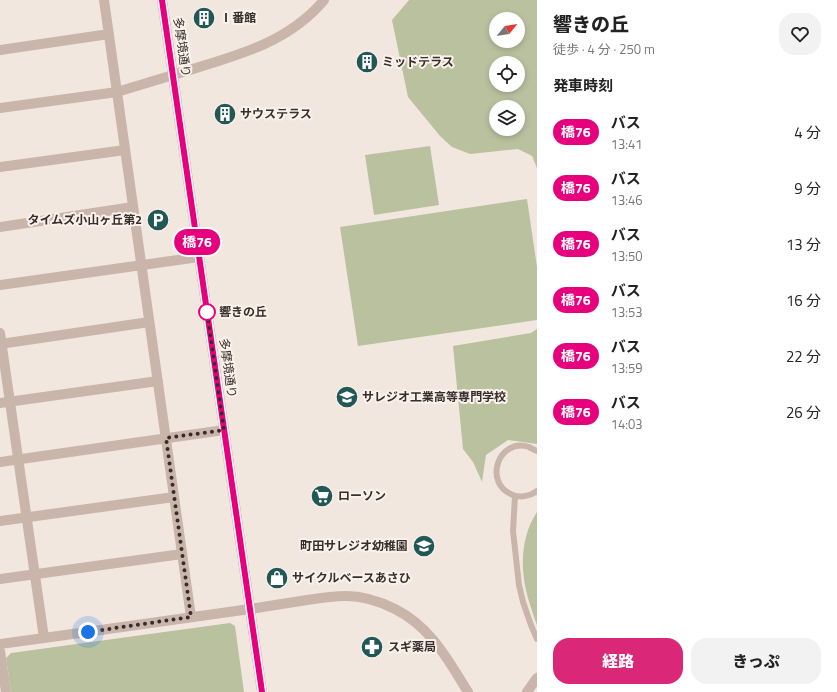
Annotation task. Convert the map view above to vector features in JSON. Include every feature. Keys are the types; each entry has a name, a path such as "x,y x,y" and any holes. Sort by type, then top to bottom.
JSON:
{"street":[{"path":"104,0 191,617"},
{"name":"多摩境通り","path":"162,0 262,692"},
{"path":"0,108 117,92 249,51 265,45 300,23 324,0"},
{"path":"0,50 109,34"},
{"path":"0,167 125,150"},
{"path":"0,226 133,207"},
{"path":"0,285 199,256"},
{"path":"1,344 149,322"},
{"path":"0,333 5,403 18,460 44,638"},
{"path":"5,403 158,381"},
{"path":"0,462 224,430"},
{"path":"0,521 174,497"},
{"path":"0,579 182,554"},
{"path":"0,644 337,596 348,596 367,599 385,605 406,615 423,628 440,648 468,692"},
{"path":"0,651 6,692"},
{"path":"527,692 537,678"}],"lane":[{"path":"537,451 528,447 519,446 510,448 503,453 498,460 496,468 500,486 507,492 515,496 524,496 537,491"},
{"path":"515,496 514,531 519,584 523,602 537,639"}],"green space":[{"path":"409,0 537,0 537,168 532,156 518,149 470,154 452,147 440,136 408,97 392,20"},
{"path":"430,146 439,205 374,215 365,155"},
{"path":"527,199 537,267 537,320 358,346 340,227"},
{"path":"537,329 537,444 508,440 486,455 482,482 473,462 463,449 453,346 531,333"},
{"path":"537,512 537,625 526,590 523,560 525,540"},
{"path":"230,623 235,626 244,692 11,692 6,658 11,653"}],"bus line":[{"name":"橋76","path":"162,0 262,692"}],"place":[{"name":"Ⅰ番館","path":"204,18"},
{"name":"ミッドテラス","path":"367,62"},
{"name":"サウステラス","path":"225,114"},
{"name":"タイムズ小山ヶ丘第2","path":"158,220"},
{"name":"響きの丘","path":"207,312"},
{"name":"サレジオ工業高等専門学校","path":"347,397"},
{"name":"ローソン","path":"322,496"},
{"name":"町田サレジオ幼稚園","path":"424,546"},
{"name":"サイクルベースあさひ","path":"277,578"},
{"name":"スギ薬局","path":"372,647"}],"route":[{"path":"88,632 191,617 166,438 224,430 207,312"}]}
